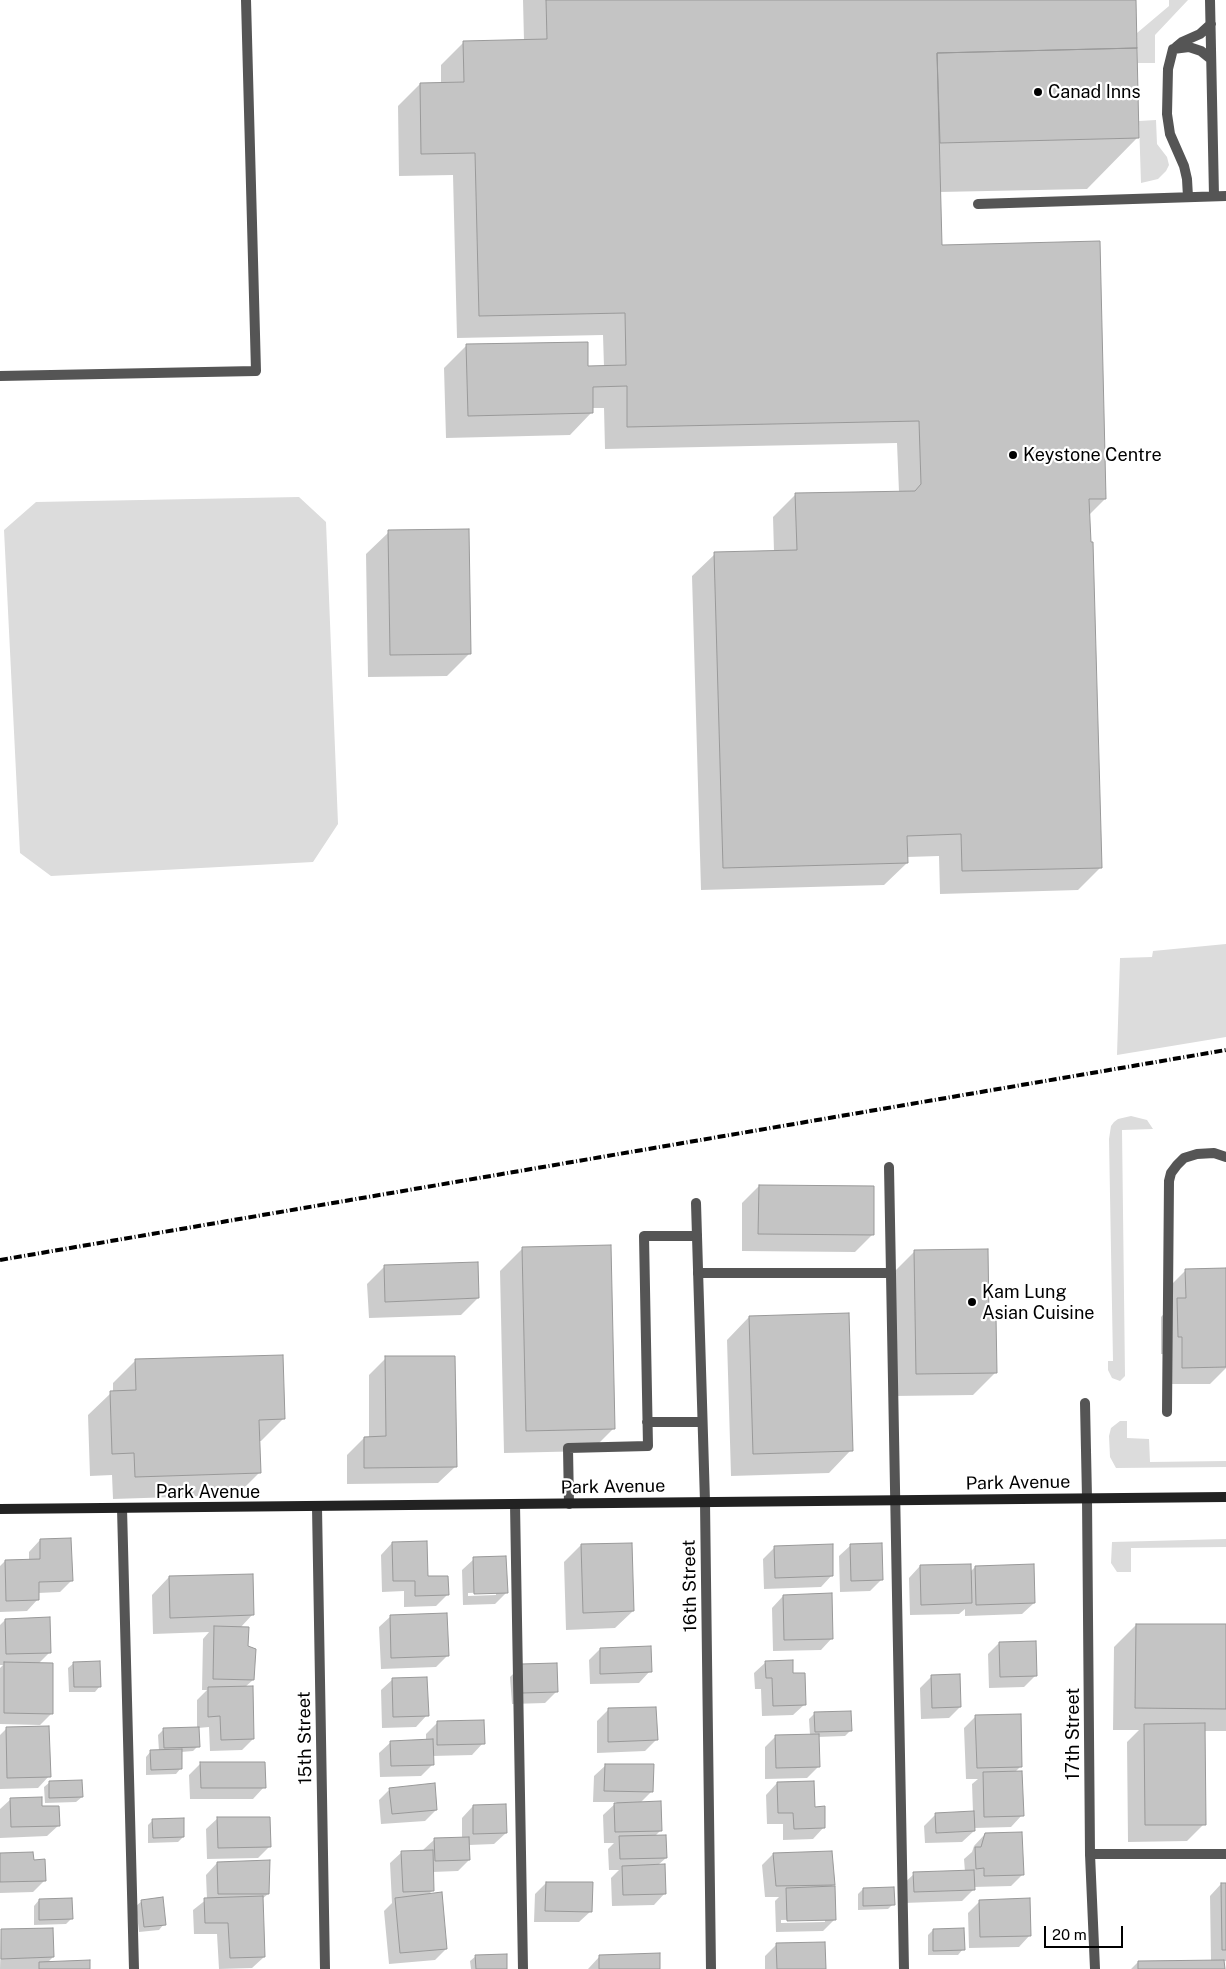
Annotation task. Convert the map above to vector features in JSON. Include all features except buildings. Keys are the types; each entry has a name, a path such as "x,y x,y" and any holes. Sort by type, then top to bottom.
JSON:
{"street":[{"path":"0,376 256,371 246,0"},
{"path":"1210,0 1214,196"},
{"path":"1188,197 1184,166 1170,134 1167,114 1168,69 1173,49 1182,42 1200,34 1211,24"},
{"path":"1173,49 1189,47 1201,51 1211,59"},
{"path":"978,204 1226,196"},
{"path":"1167,1412 1169,1181 1171,1174 1184,1158 1197,1154 1214,1153 1226,1157"},
{"path":"888,1167 904,1969"},
{"name":"16th Street","path":"696,1203 705,1502 711,1969"},
{"path":"569,1504 568,1448 648,1446 644,1236 697,1236"},
{"path":"698,1273 891,1273"},
{"name":"17th Street","path":"1086,1403 1090,1854 1095,1969"},
{"path":"648,1422 702,1422"},
{"name":"Park Avenue","path":"0,1509 1226,1497"},
{"path":"515,1504 523,1969"},
{"name":"15th Street","path":"317,1507 326,1969"},
{"path":"122,1508 134,1969"},
{"path":"1090,1854 1226,1854"}],"shaded area":[{"path":"1169,0 1188,0 1155,35 1155,63 1138,63 1137,33 1169,6"},
{"path":"1156,120 1157,144 1167,157 1169,165 1158,179 1141,183 1139,121"},
{"path":"299,497 326,522 338,824 313,862 51,876 20,853 4,530 36,502"},
{"path":"1226,944 1226,1037 1117,1055 1120,958 1152,957 1153,951"},
{"path":"1131,1116 1147,1120 1153,1129 1122,1130 1125,1376 1120,1381 1112,1378 1108,1370 1108,1361 1113,1361 1109,1139 1111,1126 1114,1122"},
{"path":"1120,1421 1127,1421 1127,1438 1149,1439 1150,1462 1226,1461 1226,1467 1116,1468 1110,1457 1109,1436 1111,1428"},
{"path":"1226,1539 1226,1547 1131,1548 1131,1572 1117,1572 1111,1563 1112,1542"}],"railway":[{"path":"0,1260 1226,1050"}],"place":[{"name":"Canad Inns","path":"1038,92"},
{"name":"Keystone Centre","path":"1013,455"},
{"name":"Kam Lung Asian Cuisine","path":"972,1302"}]}
